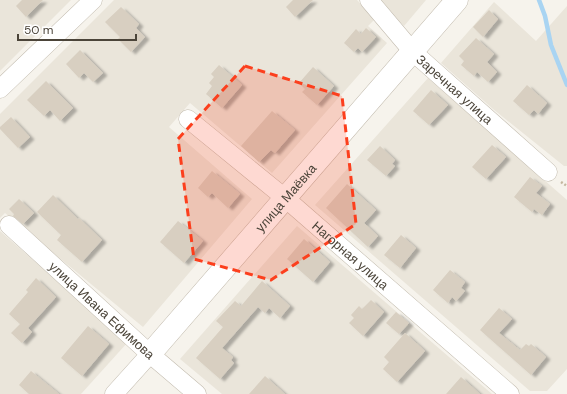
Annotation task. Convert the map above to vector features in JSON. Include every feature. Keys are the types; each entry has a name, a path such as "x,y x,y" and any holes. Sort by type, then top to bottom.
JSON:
{"street":[{"path":"0,89 93,0"},
{"name":"Заречная улица","path":"369,0 413,52 548,172"},
{"name":"улица Маёвка","path":"114,394 457,0"},
{"name":"Нагорная улица","path":"188,119 285,198 510,394"},
{"name":"улица Ивана Ефимова","path":"9,225 150,354 197,394"}],"highlighted area":[{"path":"245,66 342,96 356,224 271,280 194,259 178,139"}],"shaded area":[{"path":"0,0 71,0 0,71"},
{"path":"114,0 357,0 375,19 368,26 387,43 272,173 190,103 169,127 252,199 143,327 5,213 0,218 0,114"},
{"path":"376,0 426,0 404,26"},
{"path":"494,2 536,41 567,6 567,166 564,166 493,109 441,63"},
{"path":"428,78 567,200 567,369 547,391 530,391 315,205"},
{"path":"297,226 492,394 222,394 180,359"},
{"path":"0,231 127,343 81,394 0,394"}],"building":[{"path":"22,0 43,0 26,17 16,6"},
{"path":"293,0 313,0 295,17 286,7"},
{"path":"121,7 139,24 136,28 145,37 131,52 118,39 120,37 105,22"},
{"path":"489,10 498,19 483,37 473,27"},
{"path":"366,28 376,37 362,52 358,48 354,52 344,43 356,29 361,34"},
{"path":"476,38 494,54 487,62 497,72 488,82 477,72 474,76 461,65 464,61 459,56"},
{"path":"80,50 103,73 93,82 84,73 79,78 66,64"},
{"path":"219,65 242,85 222,108 206,94 212,86 209,83 214,77 211,74"},
{"path":"313,67 334,86 317,105 302,92 305,89 299,83"},
{"path":"46,81 73,108 60,121 50,110 44,116 27,100"},
{"path":"527,85 547,103 538,114 534,110 529,115 513,101"},
{"path":"431,90 448,105 429,125 413,111"},
{"path":"272,111 295,130 275,153 271,150 259,162 241,146"},
{"path":"11,117 30,137 18,148 0,129 0,127"},
{"path":"492,145 506,157 486,179 472,167"},
{"path":"380,146 395,160 392,164 395,166 386,176 367,160"},
{"path":"212,171 240,194 228,208 212,193 208,197 198,188"},
{"path":"530,177 542,186 536,193 550,204 542,215 534,209 532,212 514,197"},
{"path":"347,184 376,210 364,223 378,236 368,247 326,208"},
{"path":"53,195 102,240 82,262 57,240 61,235 37,212"},
{"path":"19,199 34,213 23,224 13,216 14,214 9,209"},
{"path":"178,221 203,241 184,263 160,242"},
{"path":"401,235 416,248 400,268 384,255"},
{"path":"304,239 330,262 313,282 287,259"},
{"path":"450,270 465,282 461,288 465,291 456,301 452,297 448,303 433,290"},
{"path":"36,278 56,297 28,328 32,332 22,343 11,333 20,324 9,314 28,292 26,290"},
{"path":"262,281 290,306 280,318 269,308 265,313 258,307 222,348 233,357 231,360 234,363 220,379 196,358 223,327 216,321 235,301 241,306"},
{"path":"371,300 384,312 363,336 349,323 354,318 351,315 359,306 362,309"},
{"path":"499,308 512,319 499,333 520,350 526,344 529,346 531,344 546,357 531,375 480,330"},
{"path":"396,312 409,323 399,334 386,323"},
{"path":"88,326 109,344 82,376 61,358"},
{"path":"405,333 425,351 397,382 383,369 389,362 384,357"},
{"path":"31,371 59,394 29,394 19,385"},
{"path":"265,376 285,394 249,394"},
{"path":"461,377 480,394 446,394"}],"waterway":[{"path":"539,0 545,16 551,45 567,85"}]}
